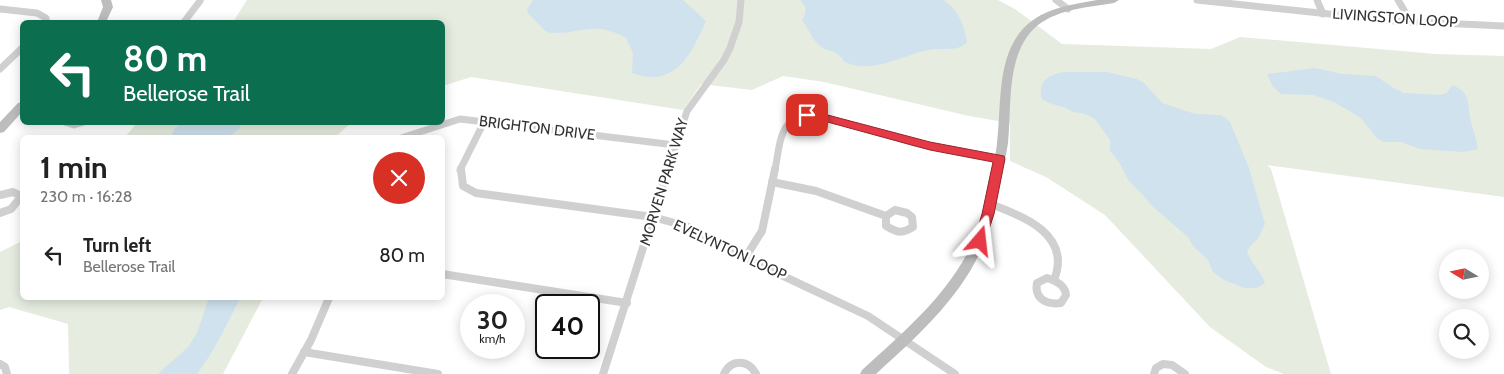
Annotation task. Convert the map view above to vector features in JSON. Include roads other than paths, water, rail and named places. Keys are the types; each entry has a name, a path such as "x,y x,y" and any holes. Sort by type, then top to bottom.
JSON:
{"street":[{"path":"103,20 108,7 106,0"},
{"path":"196,0 204,0"},
{"name":"MORVEN PARK WAY","path":"604,374 687,111 724,60 730,48 739,22 741,0"},
{"path":"1056,0 1068,9"},
{"path":"867,374 945,298 965,270 980,241 1000,159 1003,139 1005,92 1017,46 1025,32 1036,22 1052,13 1114,0"},
{"name":"LIVINGSTON LOOP","path":"1197,0 1236,2 1323,14 1411,22 1504,26"},
{"path":"1317,0 1323,14"},
{"path":"1398,0 1411,22"},
{"path":"186,20 200,1"},
{"path":"0,10 36,13 46,18 46,20"},
{"path":"0,69 20,50"},
{"path":"0,129 20,109"},
{"path":"745,258 762,231 783,129 790,120 802,115 820,116 914,143 1000,159"},
{"name":"BRIGHTON DRIVE","path":"445,123 460,119 675,145"},
{"name":"EVELYNTON LOOP","path":"484,122 460,171 463,186 469,190 490,195 653,217 689,227 745,258 853,308 882,324 955,374"},
{"name":"BRIGHTON DRIVE","path":"410,135 439,125"},
{"path":"772,182 817,191 886,216"},
{"path":"0,195 13,192 19,195 20,198 16,205 0,214"},
{"path":"990,204 1029,220 1045,233 1058,251 1060,259 1054,280"},
{"path":"445,274 627,302"},
{"path":"292,374 328,300"},
{"path":"304,352 438,374"},
{"path":"724,374 731,365 737,362 745,362 751,366 756,374"},
{"path":"1154,374 1155,369 1165,363 1173,365 1185,374"},
{"path":"0,364 5,367 7,374"}],"water":[{"path":"533,0 683,0 706,21 688,56 680,65 671,72 660,76 647,77 632,73 633,53 626,38 615,33 597,29 562,33 545,31 528,13 527,10"},
{"path":"800,0 943,0 957,13 967,42 954,49 933,49 877,65 857,66 845,62 838,54 823,48 816,42 802,20 806,10"},
{"path":"1315,68 1342,74 1376,76 1404,93 1440,95 1447,93 1452,85 1463,91 1466,95 1478,149 1463,152 1420,149 1401,142 1384,142 1377,138 1361,118 1334,102 1313,95 1281,94 1273,87 1267,74"},
{"path":"1063,72 1107,72 1137,79 1144,83 1162,103 1195,114 1220,115 1230,122 1249,168 1265,224 1259,237 1247,250 1265,283 1257,288 1245,288 1224,280 1213,272 1208,260 1193,246 1188,237 1152,206 1129,181 1119,162 1110,151 1110,140 1094,118 1082,113 1073,112 1042,99 1041,88 1045,80 1048,77"},
{"path":"179,125 241,125 240,128 231,135 171,135"},
{"path":"208,300 239,300 220,337 197,374 158,374 188,347 197,333"}]}
